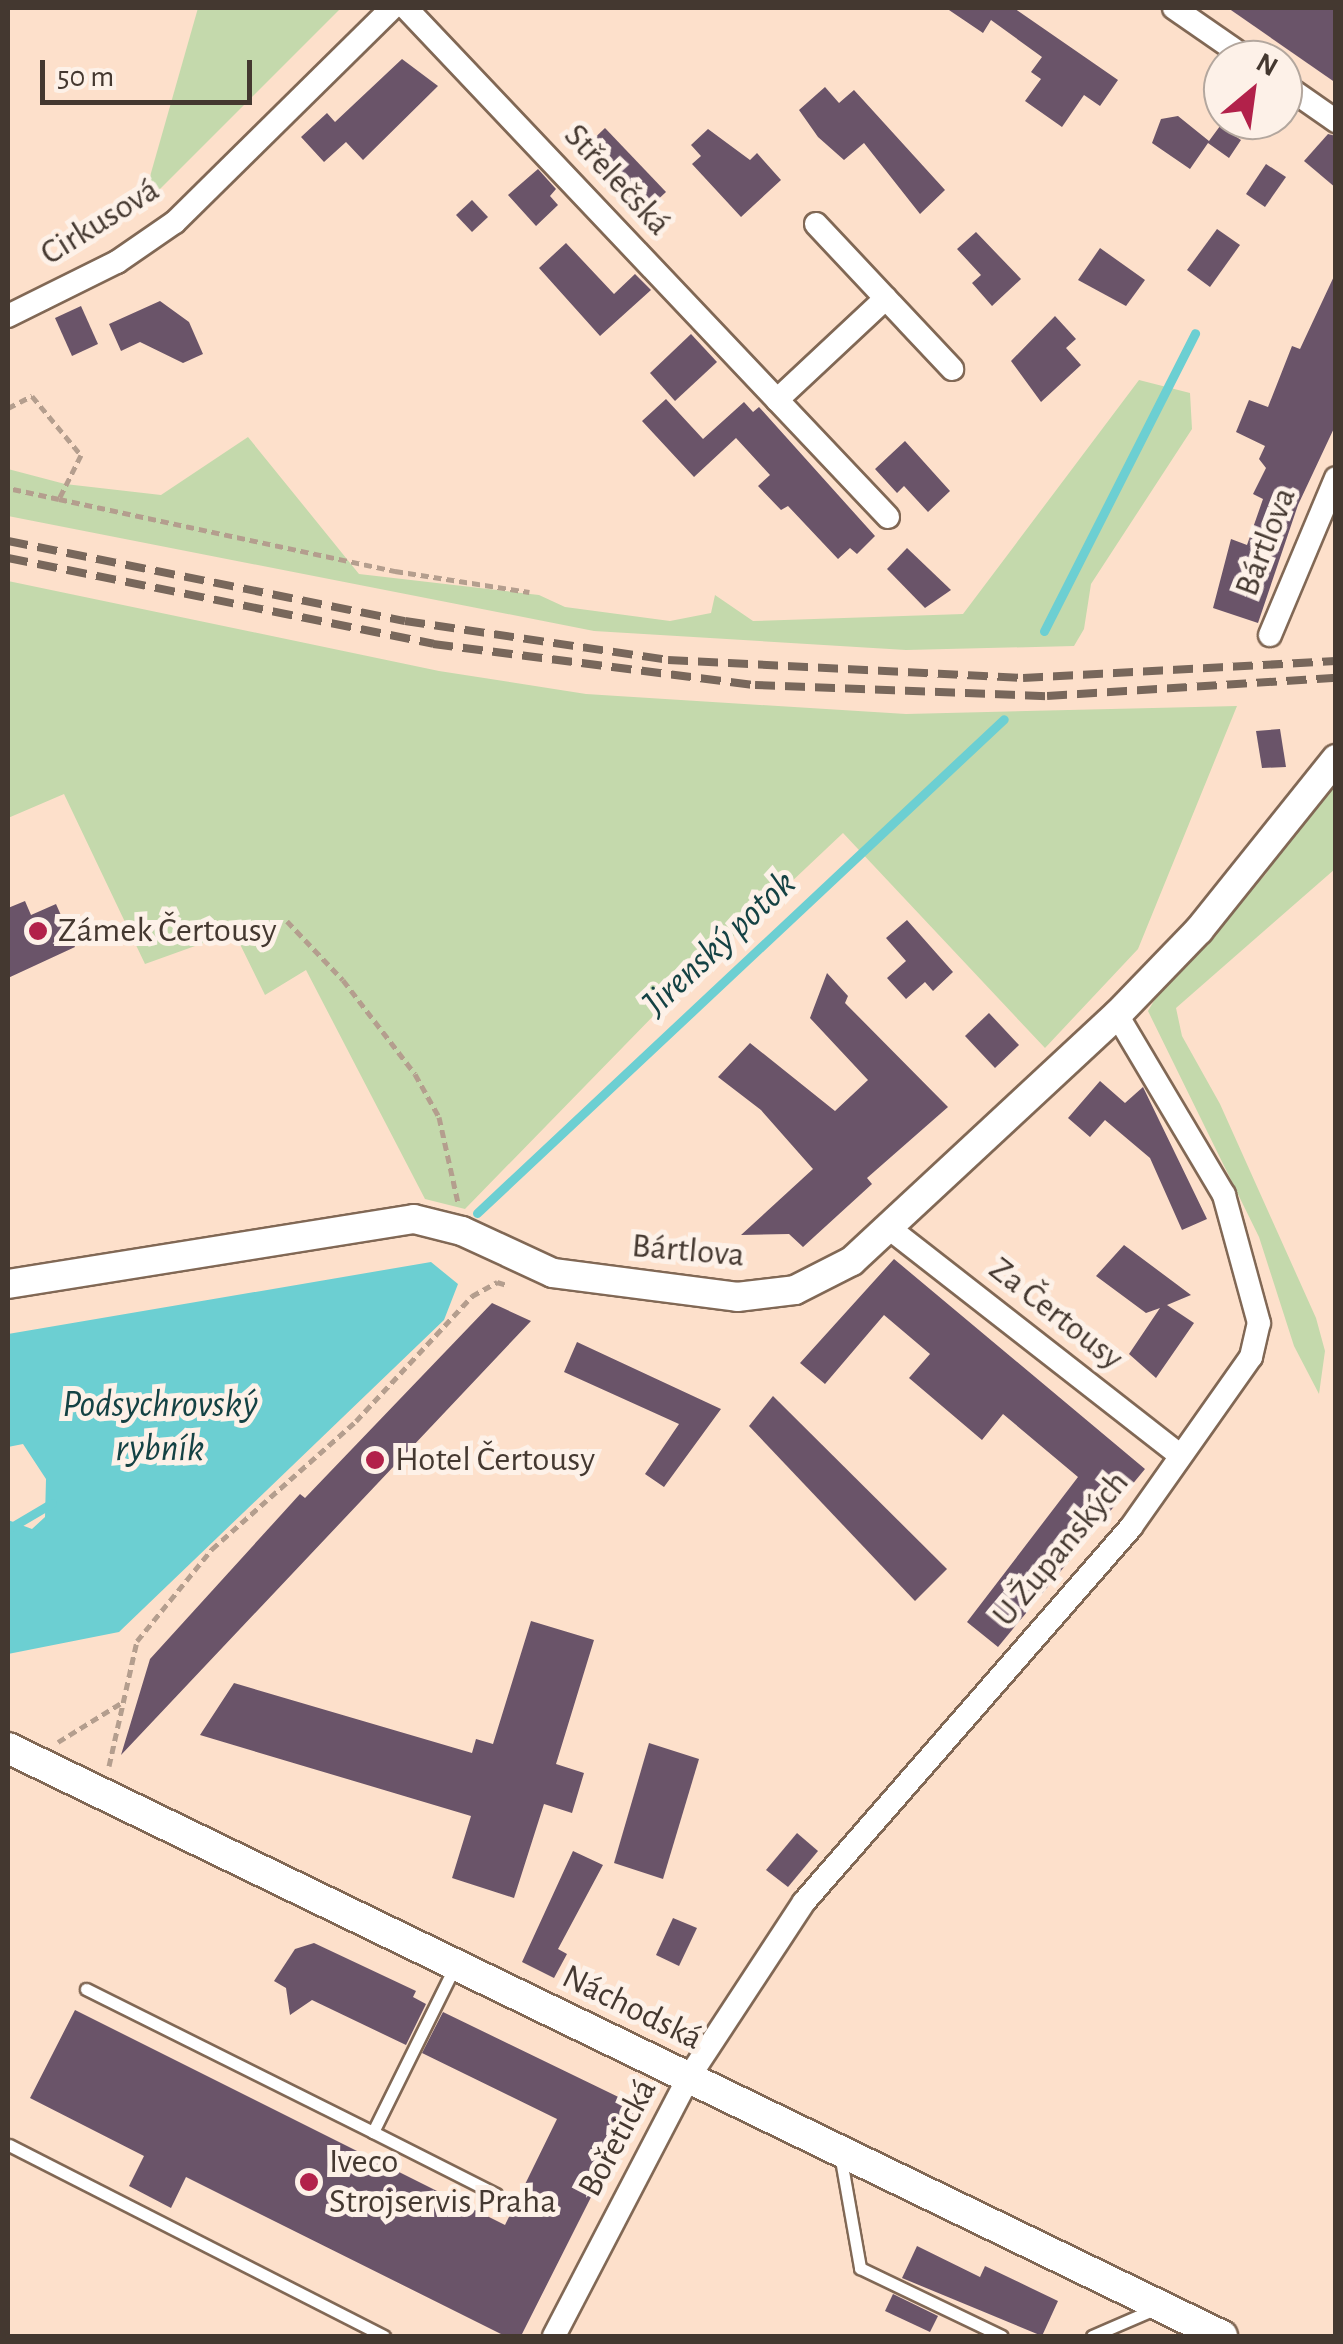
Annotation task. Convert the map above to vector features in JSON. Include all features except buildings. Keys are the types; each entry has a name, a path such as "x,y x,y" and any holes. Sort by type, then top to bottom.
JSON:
{"main road":[{"name":"Náchodská","path":"8,1748 1222,2336"}],"street":[{"name":"Cirkusová","path":"8,316 116,262 175,222 392,8"},
{"name":"Střelečská","path":"406,8 888,518"},
{"path":"1174,8 1220,40"},
{"path":"1303,98 1336,120"},
{"path":"816,224 952,368"},
{"path":"777,400 886,298"},
{"name":"Bártlova","path":"1270,634 1314,517 1336,478"},
{"name":"Bártlova","path":"8,1284 414,1220 462,1231 553,1273 737,1297 795,1290 852,1261 1116,1015 1211,916 1336,759"},
{"name":"U Županských","path":"690,2078 804,1902 1131,1527 1251,1357 1259,1323 1224,1195 1116,1015"},
{"name":"Za Čertousy","path":"890,1228 1180,1455"},
{"name":"Bořetická","path":"554,2336 690,2078"}],"lane":[{"path":"373,2132 456,1964"},
{"path":"86,1990 496,2194"},
{"path":"9,2145 384,2336"},
{"path":"840,2150 860,2268 1002,2336"},
{"path":"1092,2336 1162,2306"}],"path":[{"path":"8,408 32,396 81,455 60,499"},
{"path":"8,488 395,571 529,592"},
{"path":"287,921 343,980 415,1074 444,1131 462,1231"},
{"path":"108,1769 137,1642 212,1550 356,1421 472,1296 497,1282 512,1287"},
{"path":"56,1743 123,1701"}],"green space":[{"path":"198,8 341,8 141,208"},
{"path":"1139,380 1190,393 1192,429 1091,584 1084,629 1074,646 906,650 594,631 8,516 8,469 65,484 161,495 248,437 359,574 539,595 565,607 670,621 711,613 715,595 753,621 963,614"},
{"path":"8,581 439,671 586,694 906,714 1237,706 1138,949 1045,1048 843,833 702,966 465,1209 425,1199 306,970 265,995 234,932 145,964 64,794 8,818"},
{"path":"1335,775 1335,869 1176,1008 1182,1036 1220,1104 1316,1318 1325,1351 1319,1394 1294,1346 1259,1237 1148,1011 1166,980 1265,875"}],"water":[{"name":"Podsychrovský rybník","path":"431,1262 458,1284 444,1320 119,1632 8,1654 8,1520 32,1529 45,1517 46,1479 23,1444 8,1447 8,1334"}],"waterway":[{"name":"Jirenský potok","path":"1044,631 1195,333"},
{"name":"Jirenský potok","path":"477,1213 1004,719"},
{"name":"Jirenský potok","path":"8,1529 52,1503"}],"railway":[{"path":"8,541 405,621 668,660 1023,678 1336,661"},
{"path":"8,558 433,644 755,685 1047,696 1336,678"}],"place":[{"name":"Zámek Čertousy","path":"38,931"},
{"name":"Hotel Čertousy","path":"375,1460"},
{"name":"Iveco Strojservis Praha","path":"309,2182"}]}
